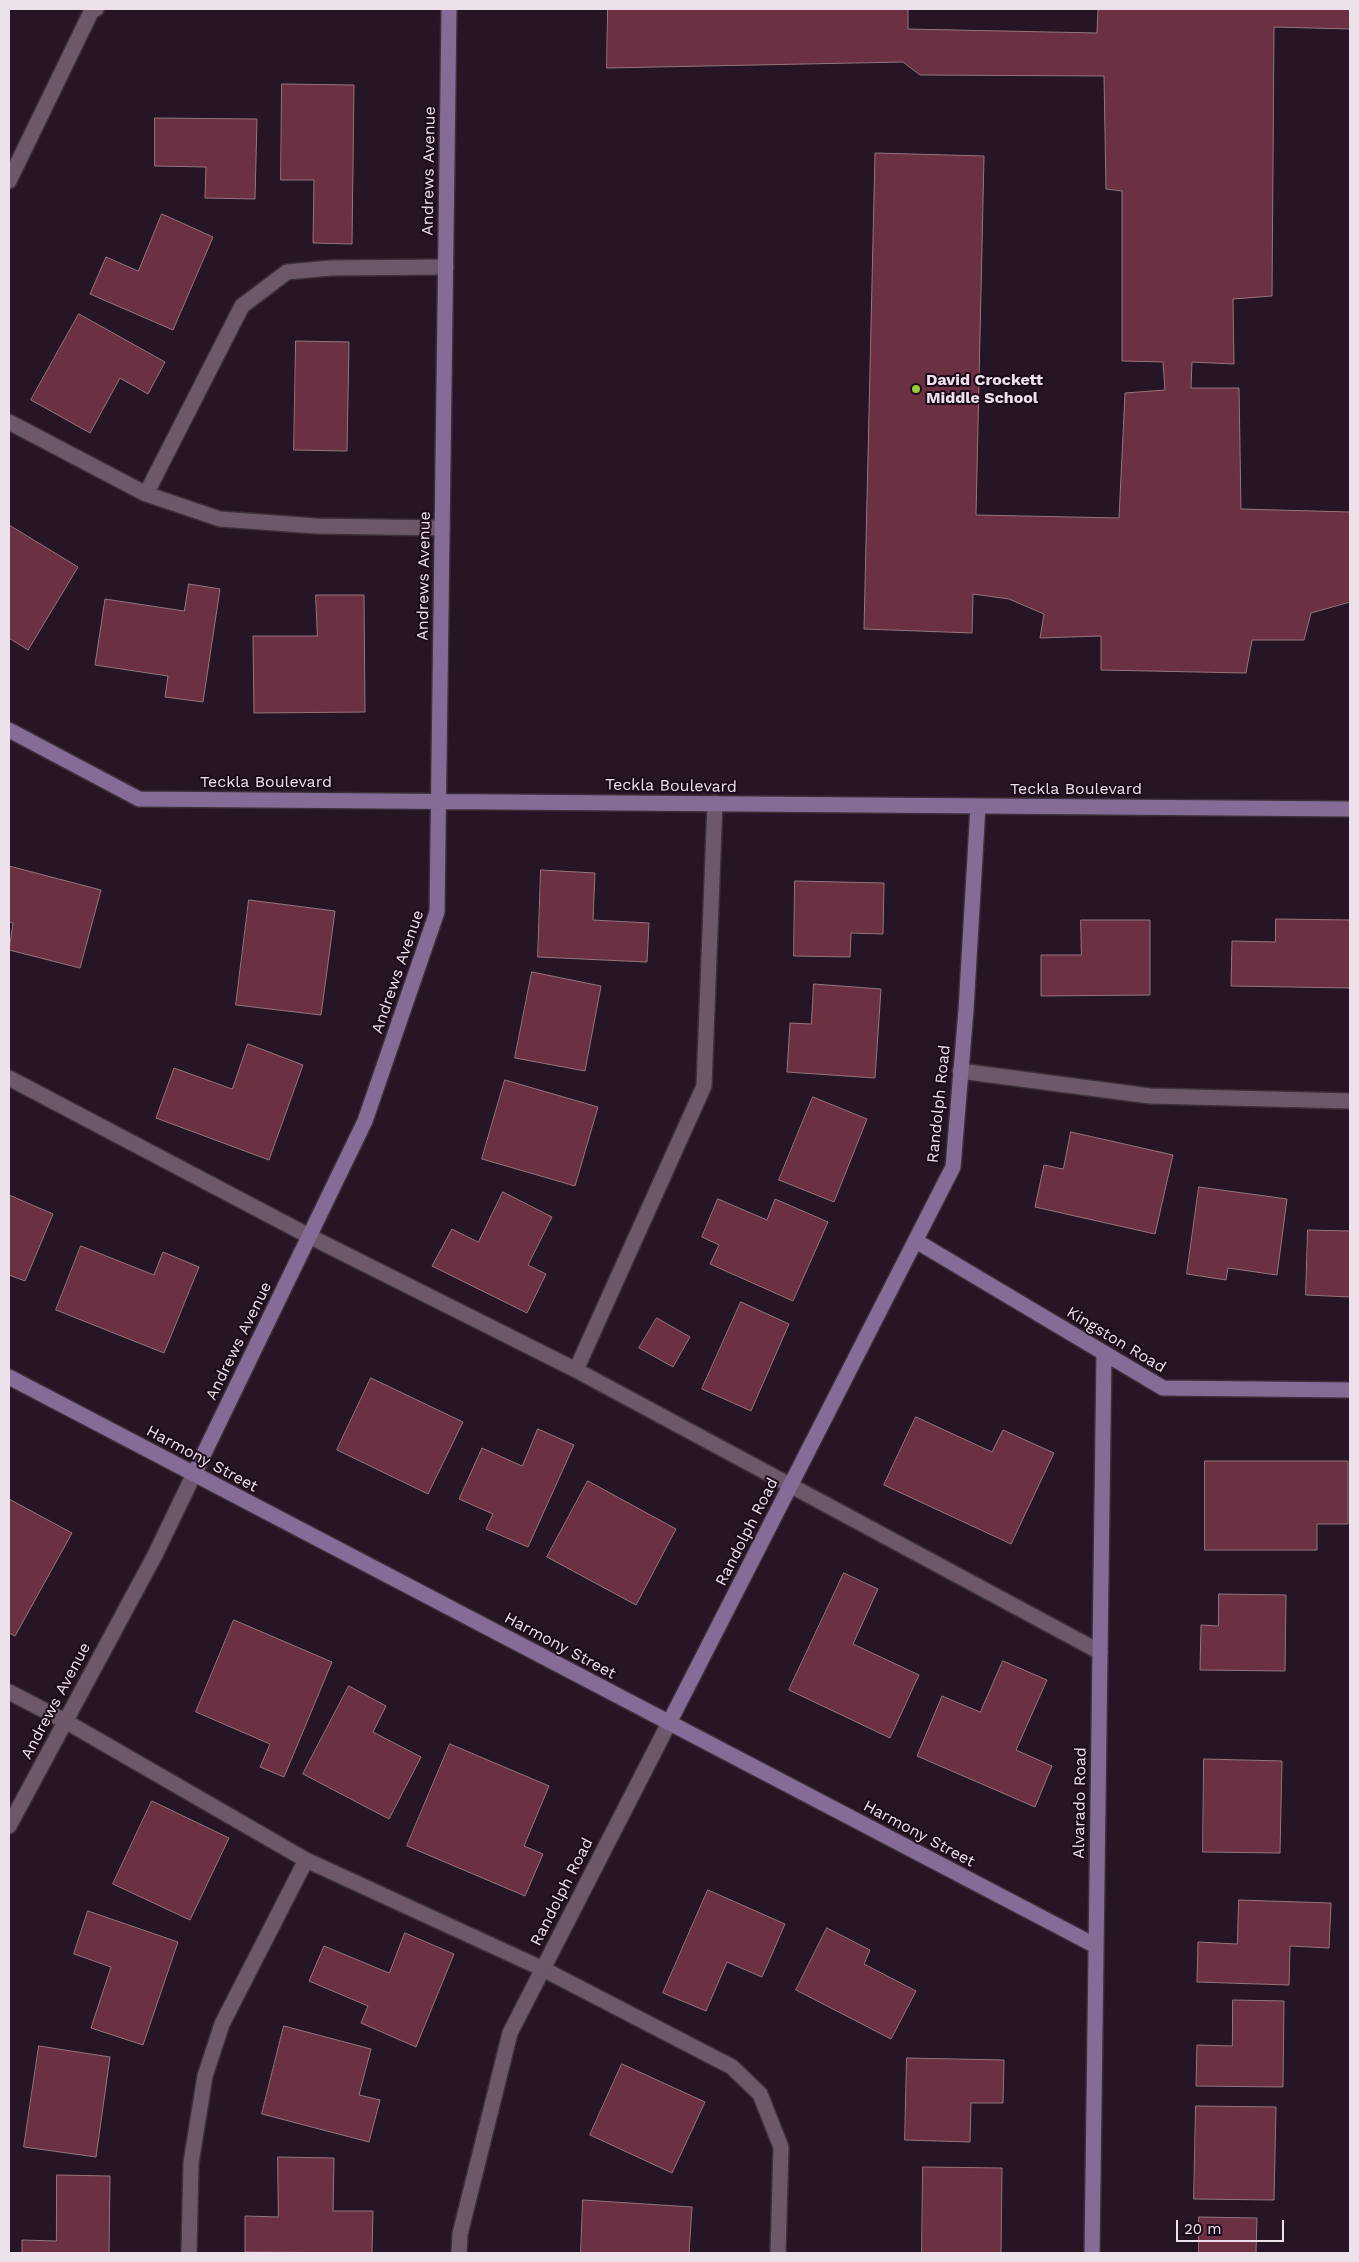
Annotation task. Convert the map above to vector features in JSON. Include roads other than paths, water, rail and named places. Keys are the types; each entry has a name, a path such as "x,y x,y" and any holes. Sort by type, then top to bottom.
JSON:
{"street":[{"path":"9,181 92,10 96,9"},
{"name":"Andrews Avenue","path":"9,1826 155,1554 365,1121 437,912 449,9"},
{"path":"146,494 242,306 287,272 332,268 446,267"},
{"path":"9,422 146,494 220,518 316,526 442,528"},
{"name":"Teckla Boulevard","path":"9,730 139,799 1350,809"},
{"path":"576,1370 704,1086 715,803"},
{"name":"Randolph Road","path":"460,2253 460,2234 510,2033 953,1167 978,806"},
{"path":"960,1071 1150,1096 1350,1101"},
{"path":"9,1078 309,1236 576,1370 1100,1652"},
{"name":"Kingston Road","path":"916,1241 1163,1388 1350,1390"},
{"name":"Alvarado Road","path":"1092,2253 1104,1353"},
{"name":"Harmony Street","path":"9,1377 1096,1946"},
{"path":"9,1692 65,1721 306,1860 543,1969 732,2067 760,2094 781,2147 778,2253"},
{"path":"189,2253 191,2163 206,2076 222,2024 306,1860"}],"place":[{"name":"David Crockett Middle School","path":"916,389"}]}
